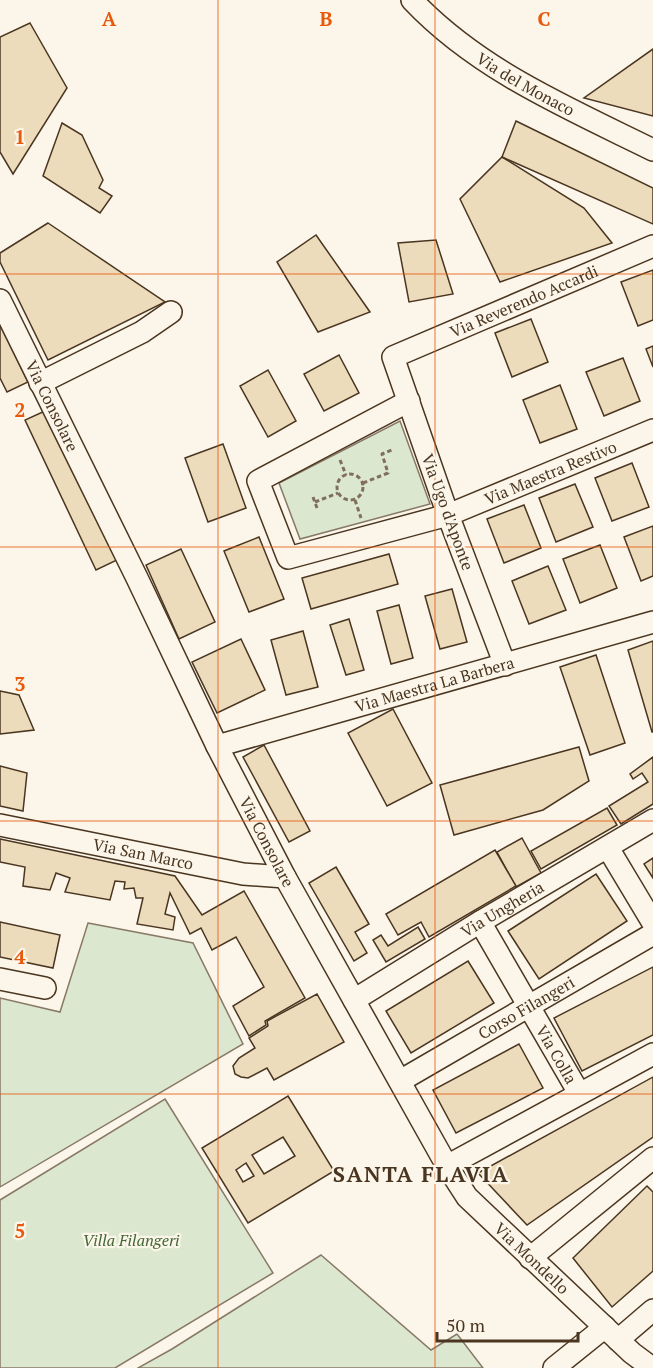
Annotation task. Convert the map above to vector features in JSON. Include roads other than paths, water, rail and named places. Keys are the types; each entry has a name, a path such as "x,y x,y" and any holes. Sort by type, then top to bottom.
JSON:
{"street":[{"name":"Via del Monaco","path":"412,0 453,39 480,59 535,92 653,150"},
{"name":"Via Reverendo Accardi","path":"393,357 653,246"},
{"name":"Via Consolare","path":"0,300 217,746 285,877 447,1166"},
{"path":"40,383 142,332 171,312"},
{"name":"Via Ugo d'Aponte","path":"393,357 448,515 505,665"},
{"name":"Via Maestra Restivo","path":"409,401 258,481 288,558 448,515 653,430"},
{"name":"Via Maestra La Barbera","path":"217,746 653,622"},
{"name":"Via Ungheria","path":"354,1000 480,922 653,820"},
{"name":"Via San Marco","path":"0,825 243,874 285,877"},
{"path":"608,848 653,922"},
{"name":"Via Colla","path":"480,922 579,1093"},
{"name":"Corso Filangeri","path":"400,1081 653,934"},
{"path":"0,979 45,988"},
{"path":"447,1166 653,1054"},
{"path":"530,1258 653,1158"},
{"name":"Via Mondello","path":"447,1166 467,1197 612,1334 652,1368"},
{"path":"554,1368 653,1310"}],"district":[{"name":"SANTA FLAVIA","path":"421,1174"}],"park label":[{"name":"Villa Filangeri","path":"131,1240"}]}
